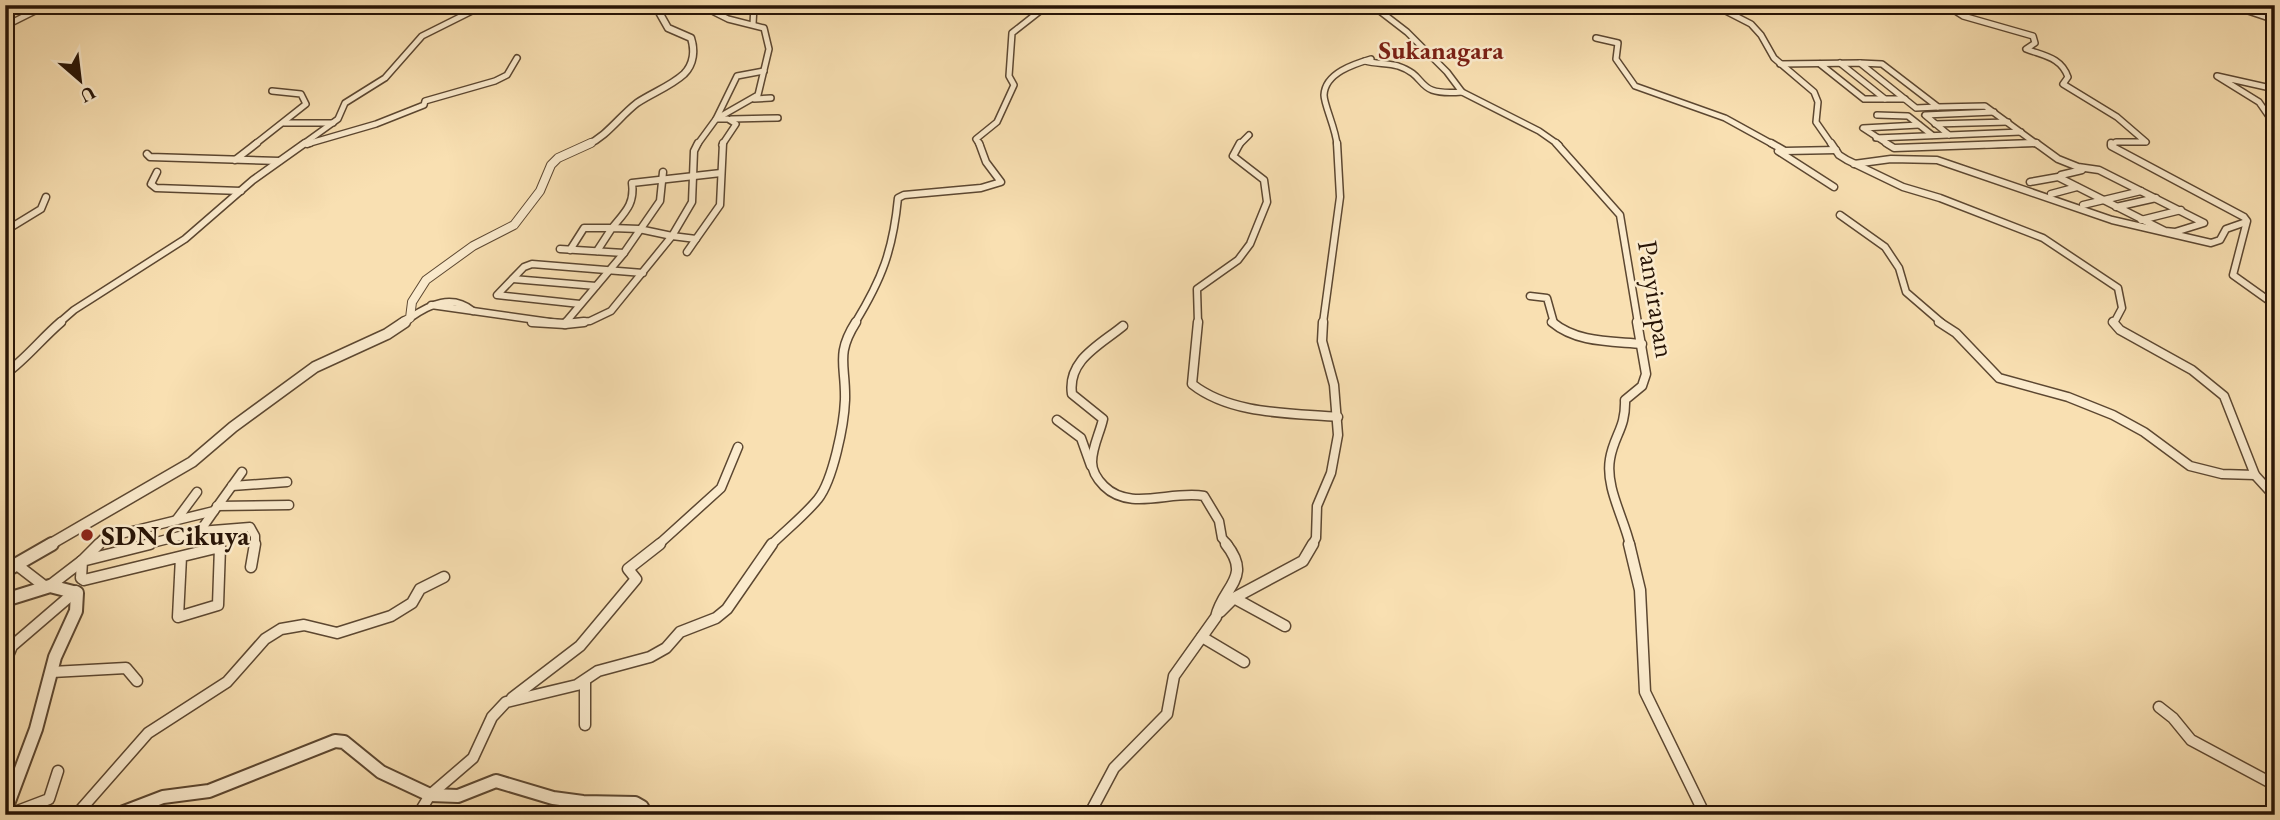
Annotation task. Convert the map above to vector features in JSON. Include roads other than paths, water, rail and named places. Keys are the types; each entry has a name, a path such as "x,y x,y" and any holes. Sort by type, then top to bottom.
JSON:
{"street":[{"path":"5,26 47,5"},
{"path":"5,374 22,362 32,347 79,306 185,239 279,161 333,123 341,115 345,103 386,78 422,36 484,5"},
{"path":"410,318 412,302 426,281 473,246 517,223 545,183 555,160 602,138 616,120 685,73 692,61 694,47 691,38 666,26 655,5"},
{"path":"506,702 585,681 598,671 650,657 666,648 680,632 724,612 770,547 820,497 827,483 842,424 845,399 841,364 846,338 873,294 894,240 898,198 904,195 981,188 1001,182 986,162 983,149 976,139 997,122 1014,85 1009,76 1012,33 1037,16 1040,5"},
{"name":"Panyirapan","path":"1372,5 1407,32 1447,72 1462,92 1533,127 1559,145 1620,215 1642,344 1645,382 1625,400 1626,419 1610,458 1610,479 1640,590 1645,692 1705,815"},
{"path":"1714,5 1751,24 1780,64 1814,92 1818,102 1816,122 1836,150 1854,164 1903,187 1940,198 2043,238 2118,288 2122,303 2113,322 2120,330 2192,370 2224,397 2255,475 2275,498"},
{"path":"1952,5 1952,9 1963,16 2033,36 2035,43 2026,49 2063,64 2068,77 2063,85 2117,117 2146,142 2113,142 2111,146 2247,219 2233,275 2275,306"},
{"path":"1964,5 1988,8"},
{"path":"2230,5 2275,20"},
{"path":"753,24 754,6"},
{"path":"714,12 736,22 764,28 769,49 758,95 751,100"},
{"path":"1596,38 1618,43 1615,55 1631,84 1725,118 1765,138 1782,153 1834,187"},
{"path":"297,147 376,124 423,106 425,101 495,81 507,75 517,58"},
{"path":"1089,815 1114,768 1167,713 1174,676 1216,617 1234,597 1298,565 1313,545 1317,533 1317,506 1331,473 1338,417 1334,385 1322,341 1340,197 1336,129 1324,96 1329,81 1345,66 1367,60 1376,66 1401,67 1429,92 1462,92"},
{"path":"1840,63 1885,99"},
{"path":"1860,63 1916,108 1983,105 2058,159 2085,169 2099,170 2204,223 2169,232 2056,177 2031,182"},
{"path":"1780,64 1882,64 1938,107"},
{"path":"1820,64 1865,99 1905,99"},
{"path":"5,571 192,462 233,427 315,368 387,334 431,305 510,319 565,324 590,321 611,311 672,236 692,202 696,144 716,119 739,74 764,71"},
{"path":"2275,89 2217,76 2259,102 2275,125"},
{"path":"1843,83 1884,82"},
{"path":"235,160 306,104 302,94 272,91"},
{"path":"729,97 743,103"},
{"path":"716,119 743,103 771,98"},
{"path":"1962,145 1925,115 1994,112"},
{"path":"1877,115 1906,115 1932,135"},
{"path":"716,119 778,118"},
{"path":"687,252 720,205 722,144 736,124 728,119"},
{"path":"1935,124 2008,122"},
{"path":"284,123 333,123"},
{"path":"1919,125 1863,127 1875,138 1894,148 2037,143"},
{"path":"1875,138 2021,132"},
{"path":"1248,135 1241,141 1233,156 1264,180 1267,202 1261,220 1242,256 1197,289 1198,337 1192,384 1212,399 1274,412 1338,417"},
{"path":"1774,146 1788,151 1836,150"},
{"path":"147,154 150,158 279,161"},
{"path":"1854,164 1891,159 1937,160 2112,220 2211,243 2220,240 2226,229 2246,222"},
{"path":"2061,176 2085,169"},
{"path":"157,172 151,184 156,188 241,191"},
{"path":"597,251 631,205 634,197 632,183 664,175 720,173"},
{"path":"565,324 624,253 660,201 664,175"},
{"path":"2051,194 2077,187"},
{"path":"2083,205 2141,191"},
{"path":"5,231 41,209 46,197"},
{"path":"2116,207 2156,198"},
{"path":"2141,220 2181,210"},
{"path":"1840,215 1885,247 1899,268 1906,292 1925,307 1927,314 1956,333 1999,378 2068,397 2113,415 2144,432 2190,466 2222,474 2255,475"},
{"path":"570,250 583,228 639,229 696,239"},
{"path":"560,249 624,253"},
{"path":"580,304 498,296 524,267 532,264 643,273"},
{"path":"513,279 596,286"},
{"path":"535,300 552,282"},
{"path":"1530,296 1547,298 1552,322 1564,331 1585,338 1642,344"},
{"path":"1092,469 1094,450 1103,419 1072,394 1070,382 1082,356 1123,326"},
{"path":"1057,420 1081,439 1092,469 1105,488 1119,497 1146,500 1185,492 1204,496 1219,521 1222,538 1235,555 1238,566 1235,582 1218,608 1216,617"},
{"path":"418,815 430,795 473,758 492,717 506,702 583,642 636,579 628,569 680,528 721,488 738,447"},
{"path":"200,531 242,472"},
{"path":"232,486 287,482"},
{"path":"177,519 197,492"},
{"path":"5,600 47,585 82,561 104,538 216,509 289,505"},
{"path":"82,561 200,531 250,527 256,537 251,567"},
{"path":"181,557 178,617 218,605 223,528"},
{"path":"82,561 81,578 84,580 220,548"},
{"path":"17,565 47,585 76,591"},
{"path":"76,815 148,733 227,682 265,639 281,629 304,625 337,634 391,616 412,603 419,589 444,577"},
{"path":"5,663 12,646 76,591"},
{"path":"6,813 36,729 55,657 76,611 79,597 76,591"},
{"path":"1234,597 1285,626"},
{"path":"1202,637 1244,662"},
{"path":"52,672 126,668 137,681"},
{"path":"585,681 585,725"},
{"path":"2160,707 2174,718 2191,740 2275,785"},
{"path":"116,815 163,797 209,791 335,741 344,742 397,782 430,795 458,796 496,781 553,798 583,802 635,803 642,807 646,815"},
{"path":"6,813 49,799 58,771"}],"place":[{"name":"SDN Cikuya","path":"87,535"}],"district":[{"name":"Sukanagara","path":"1441,50"}]}
